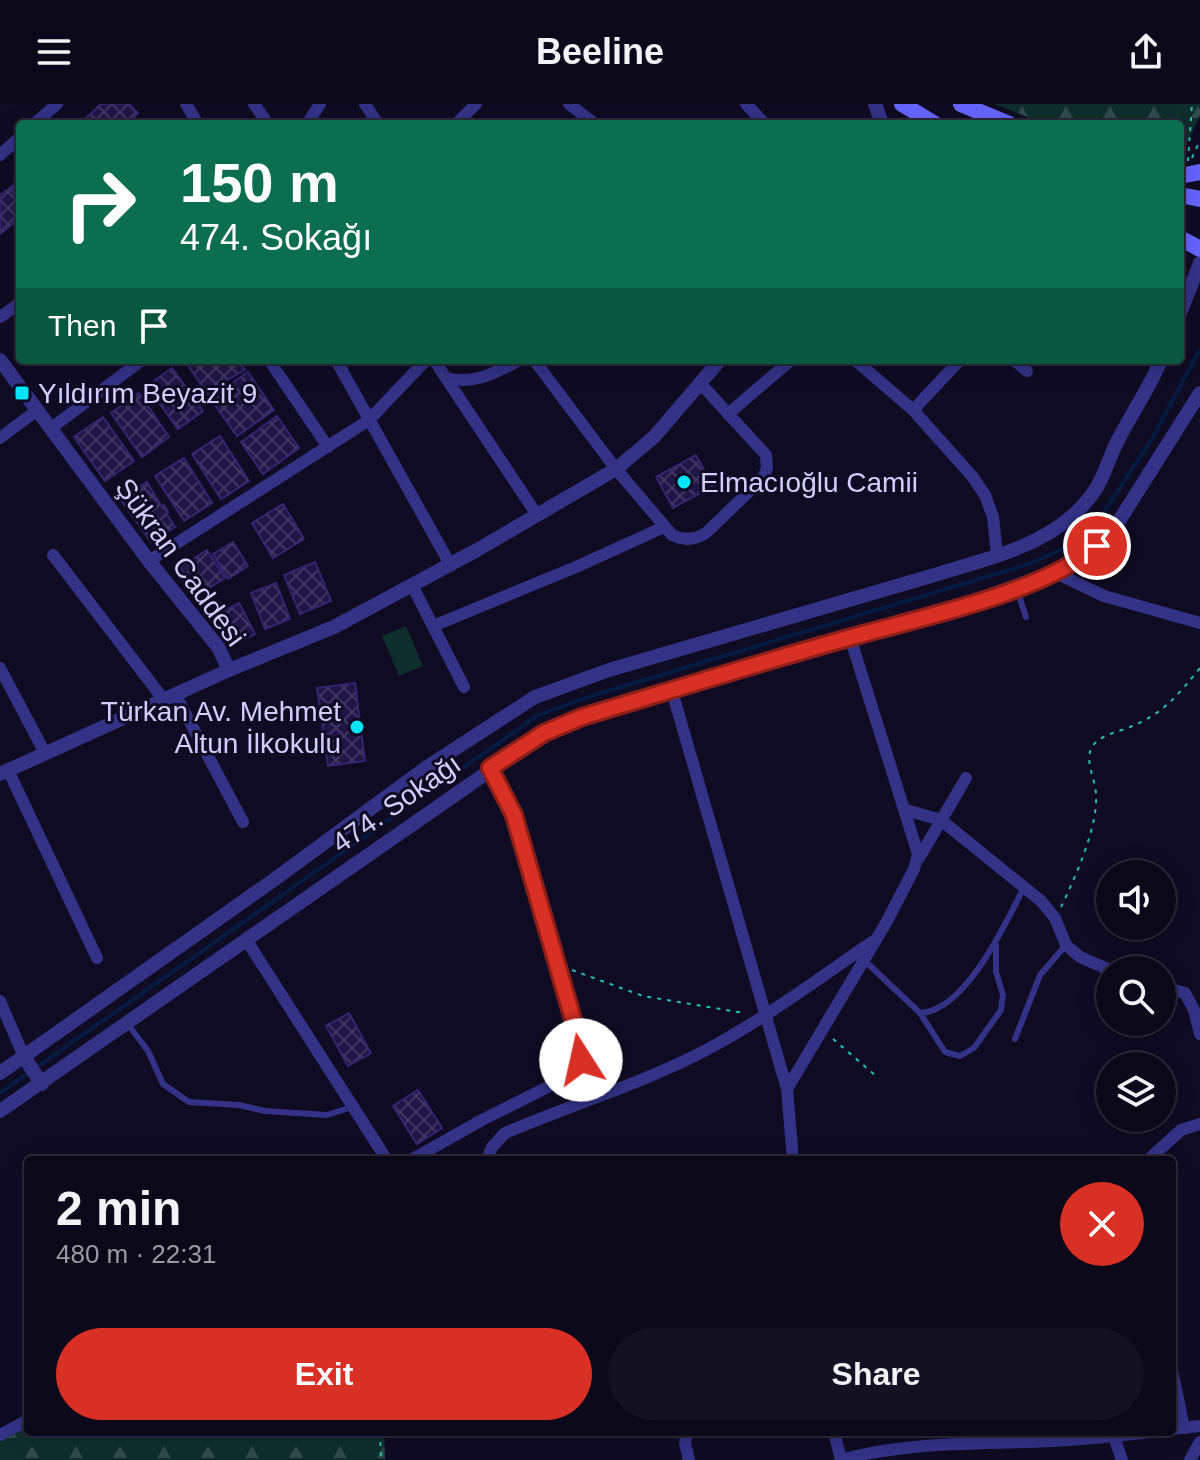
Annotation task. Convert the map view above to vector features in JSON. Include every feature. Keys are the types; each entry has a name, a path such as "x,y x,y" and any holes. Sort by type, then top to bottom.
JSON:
{"main road":[{"path":"902,104 928,120"},
{"path":"961,104 999,120"}],"street":[{"path":"39,120 57,104"},
{"path":"460,120 476,104"},
{"path":"569,104 590,120"},
{"path":"746,104 761,120"},
{"path":"0,155 16,141"},
{"path":"1184,303 1200,263"},
{"name":"Şükran Caddesi","path":"0,360 149,561 218,647 229,670 4,772"},
{"path":"50,429 137,364"},
{"path":"272,364 328,447"},
{"path":"338,364 450,564"},
{"path":"149,561 369,420 422,364"},
{"path":"437,364 537,515"},
{"path":"446,378 480,380 512,364"},
{"path":"537,364 616,469 664,527 678,538 701,536 763,478 767,468 766,455 700,383"},
{"path":"229,670 334,627 616,469 654,437 717,364"},
{"path":"728,414 786,364"},
{"path":"860,364 913,410 979,485 993,517 997,555"},
{"path":"913,410 956,364"},
{"path":"1019,364 1027,371"},
{"name":"474. Sokağı","path":"0,1073 26,1060 427,767 535,697 609,670 997,555 1048,535 1078,512 1098,486 1118,440 1159,364"},
{"name":"474. Sokağı","path":"0,1111 40,1080 247,941 527,742 562,725 957,607 1056,573 1086,556 1119,521 1200,393"},
{"path":"0,438 36,411"},
{"path":"433,626 664,527"},
{"path":"53,555 169,697 243,822"},
{"path":"1056,573 1104,596 1200,623"},
{"path":"412,585 464,687"},
{"path":"850,637 918,849 917,862"},
{"path":"0,668 45,753"},
{"path":"672,691 787,1089 793,1156"},
{"path":"418,1156 575,1071 581,1060 581,1047 514,815 490,768"},
{"path":"4,772 97,958"},
{"path":"787,1089 966,778"},
{"path":"906,810 941,820 1041,901 1055,918 1066,945 1080,957 1096,964"},
{"path":"489,1156 492,1147 505,1133 673,1066 736,1034 875,940"},
{"path":"247,941 384,1156"},
{"path":"1176,991 1185,993 1194,1010 1200,1034"},
{"path":"0,1001 26,1060 40,1080"},
{"path":"1152,1156 1181,1130 1200,1124"},
{"path":"0,1435 24,1422"},
{"path":"1178,1428 1200,1426"},
{"path":"686,1436 689,1460"},
{"path":"835,1436 841,1460 950,1438 1121,1436"},
{"path":"1114,1437 1122,1460"},
{"path":"1190,1460 1200,1442"}],"lane":[{"path":"1016,587 1026,617"},
{"path":"920,1013 944,1006 996,945 1023,889"},
{"path":"864,960 920,1013 945,1052 955,1056 970,1051 1001,1010 1003,995 996,972 996,945"},
{"path":"1015,1039 1040,975 1066,945"},
{"path":"127,1023 148,1051 163,1084 189,1102 327,1115 352,1107"}],"path":[{"path":"1192,104 1186,170 1200,140"},
{"path":"1055,918 1081,862 1096,809 1096,789 1089,758 1092,746 1101,738 1154,716 1168,706 1200,668"},
{"path":"557,962 601,982 643,996 764,1016"},
{"path":"822,1029 875,1075"},
{"path":"380,1436 381,1460"}],"green space":[{"path":"995,104 1200,104 1200,115 1184,151 1184,120 1035,120"},
{"path":"406,626 423,666 399,676 382,636"},
{"path":"24,1426 24,1436 384,1436 385,1460 0,1460 0,1440"}],"building":[{"path":"101,104 129,104 138,113 134,117 136,120 84,120"},
{"path":"10,188 16,196 16,221 0,234 0,195"},
{"path":"187,364 241,364 245,370 222,383 224,385 209,396"},
{"path":"172,368 203,411 178,429 147,386"},
{"path":"248,372 274,410 237,436 210,398"},
{"path":"139,393 169,437 142,457 111,413"},
{"path":"277,416 299,448 263,474 241,442"},
{"path":"103,417 134,461 105,481 74,437"},
{"path":"220,436 249,481 221,499 192,454"},
{"name":"Elmacıoğlu Camii","path":"696,455 713,486 673,508 656,477"},
{"path":"184,458 212,503 184,521 155,476"},
{"path":"147,482 175,527 151,542 120,499"},
{"path":"283,504 304,539 273,558 252,523"},
{"path":"233,542 248,566 228,579 213,554"},
{"path":"207,550 225,578 198,595 180,567"},
{"path":"315,562 331,601 300,614 284,575"},
{"path":"276,583 290,619 265,629 251,593"},
{"path":"239,603 255,634 234,644 213,616"},
{"path":"355,683 365,761 328,766 317,688"},
{"path":"349,1013 371,1053 348,1066 326,1026"},
{"path":"418,1090 442,1128 417,1144 393,1106"}],"waterway":[{"path":"0,1093 537,716 588,697 1029,564 1066,547 1098,521 1152,439 1200,349"}],"place":[{"name":"Yıldırım Beyazit 9","path":"22,393"},
{"name":"Elmacıoğlu Camii","path":"684,482"},
{"name":"Türkan Av. Mehmet Altun İlkokulu","path":"357,727"}],"route":[{"path":"581,1060 581,1047 514,815 490,768 527,742 582,717 957,607 1056,573 1097,546"}]}
